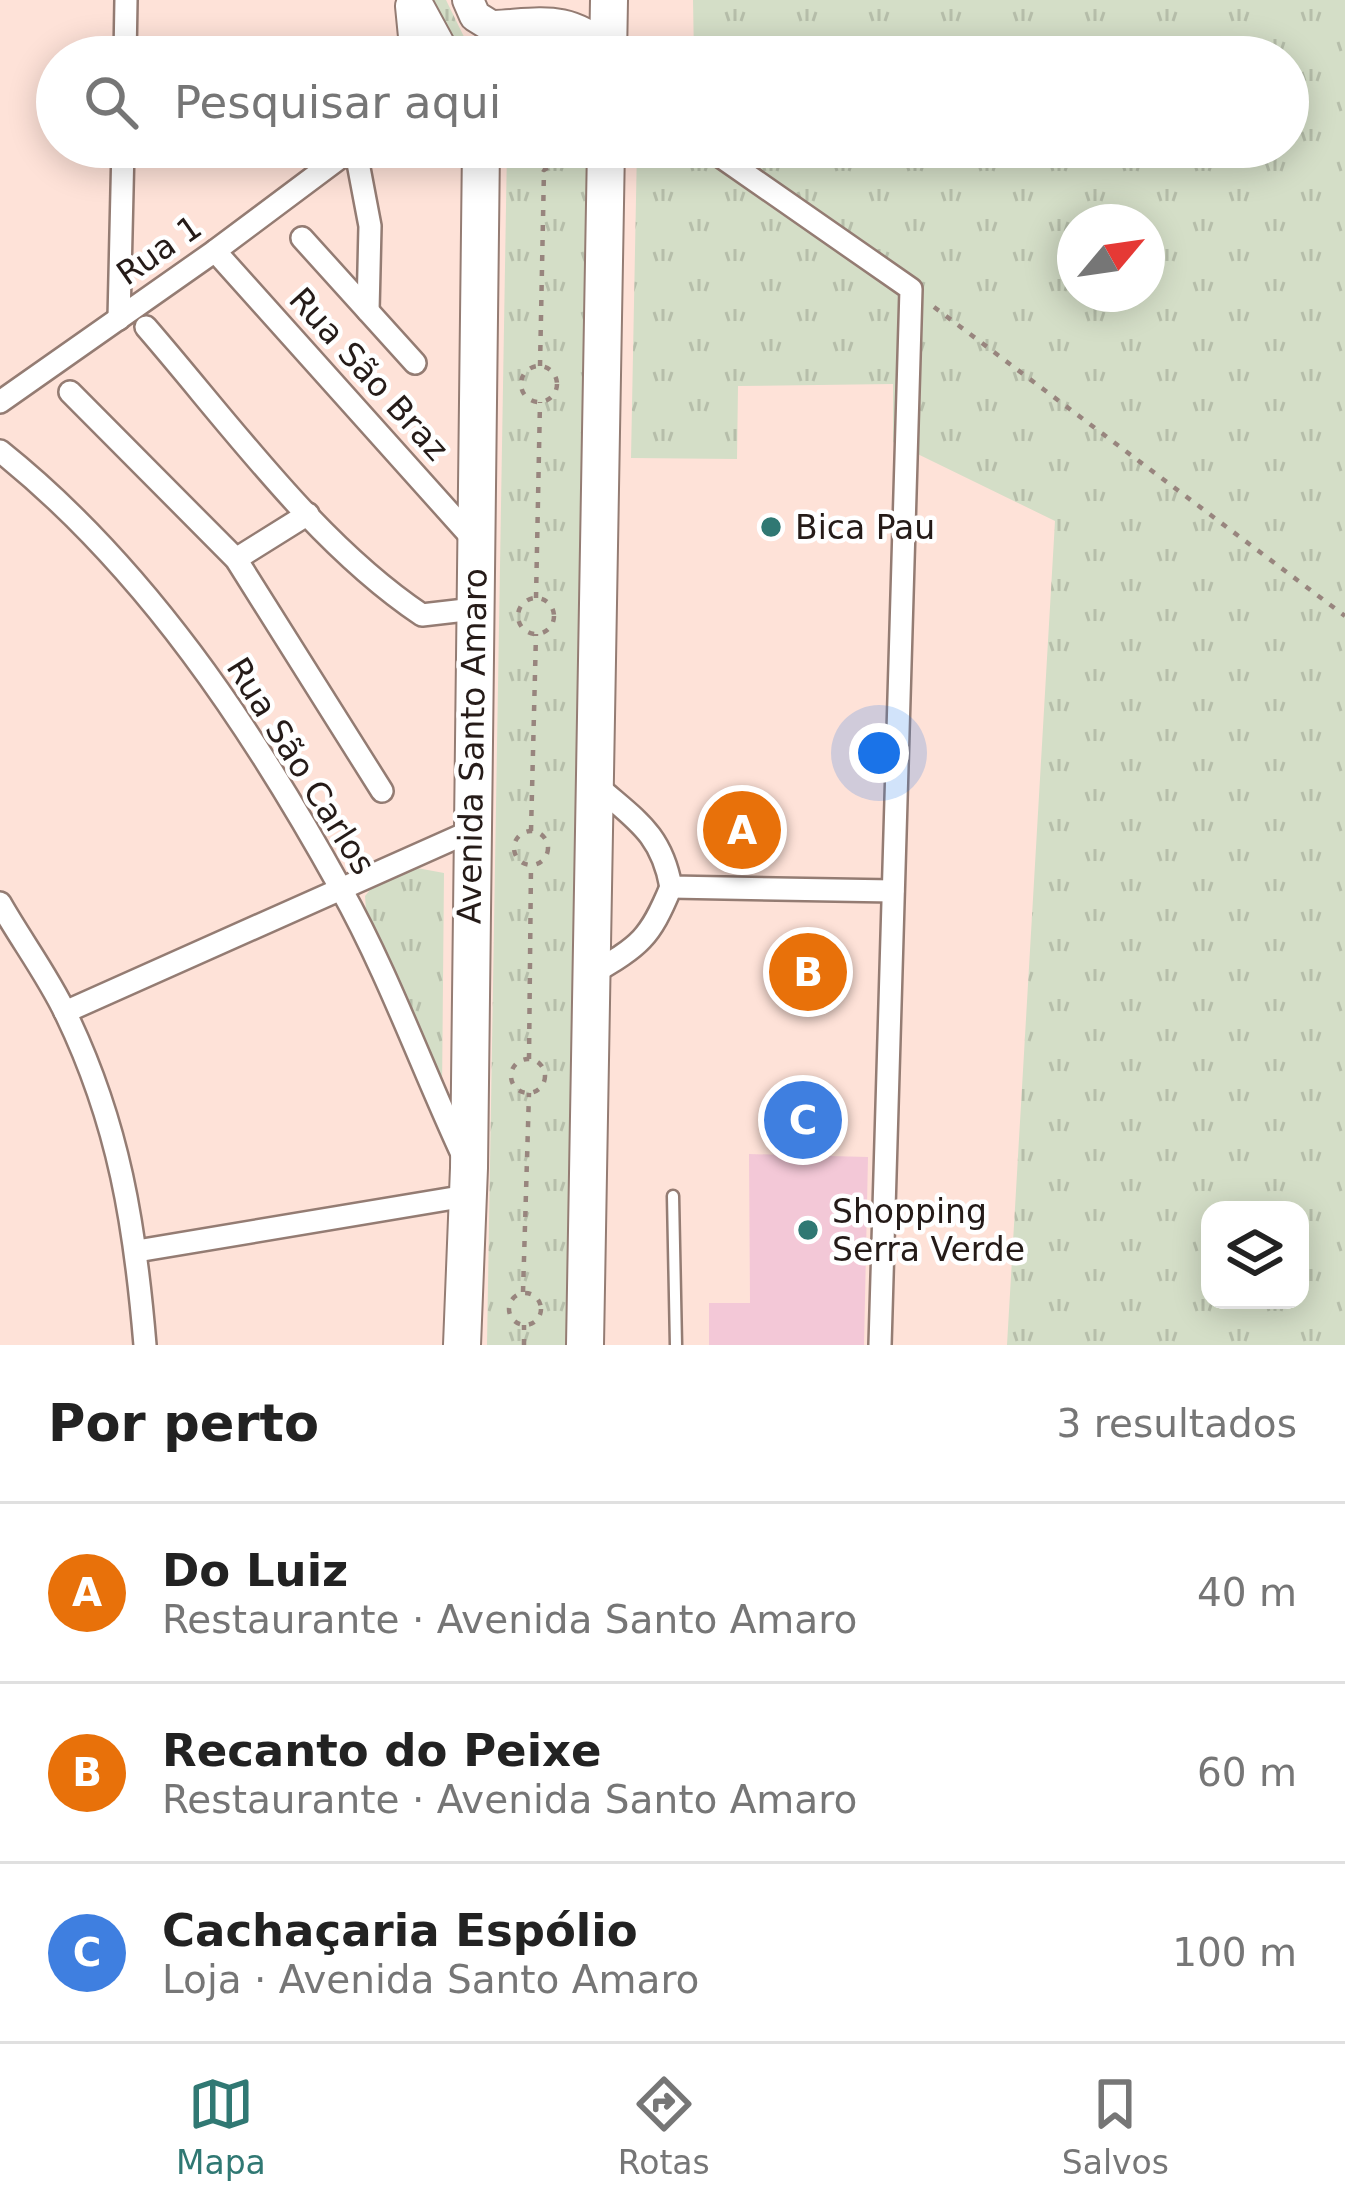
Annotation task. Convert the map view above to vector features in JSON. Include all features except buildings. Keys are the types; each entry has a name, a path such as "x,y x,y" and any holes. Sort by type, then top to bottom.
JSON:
{"main road":[{"path":"608,36 609,0"},
{"path":"497,29 549,24 571,28 582,36"},
{"name":"Avenida Santo Amaro","path":"462,1345 481,168"},
{"path":"585,1345 606,168"}],"street":[{"path":"125,36 126,0"},
{"path":"413,0 415,36"},
{"path":"413,0 434,36"},
{"path":"468,0 475,16 497,29"},
{"path":"119,319 123,168"},
{"name":"Rua 1","path":"0,402 326,168"},
{"path":"358,168 370,226 368,311"},
{"path":"737,168 911,289 880,1345"},
{"path":"302,238 415,363"},
{"name":"Rua São Braz","path":"215,251 474,540"},
{"path":"146,327 308,514 395,597 422,615 475,609"},
{"path":"70,392 236,560 382,791"},
{"name":"Rua São Carlos","path":"0,452 112,557 230,706 342,890 386,979 467,1182"},
{"path":"236,560 308,514"},
{"path":"592,974 636,948 654,926 671,887 665,856 650,833 595,784"},
{"path":"65,1012 471,831"},
{"path":"671,887 893,891"},
{"path":"0,903 65,1012 113,1130 137,1251 145,1345"},
{"path":"137,1251 467,1182"}],"lane":[{"path":"673,1196 676,1345"}],"path":[{"path":"540,168 544,170"},
{"path":"544,170 548,168"},
{"path":"540,366 544,170"},
{"path":"911,289 1345,616"},
{"path":"540,366 555,374 558,386 553,397 540,403 527,398 521,387 524,374 540,366"},
{"path":"536,598 540,403"},
{"path":"536,598 549,603 554,613 548,630 536,634 525,629 518,614 523,604 536,598"},
{"path":"531,830 536,634"},
{"path":"531,830 544,836 549,845 542,861 531,865 520,861 514,846 519,836 531,830"},
{"path":"529,1059 531,865"},
{"path":"529,1059 540,1064 544,1075 543,1085 529,1094 514,1087 511,1076 514,1066 529,1059"},
{"path":"524,1292 529,1094"},
{"path":"524,1292 537,1298 541,1308 534,1322 524,1325 511,1318 508,1307 524,1292"},
{"path":"500,1297 513,1298"},
{"path":"524,1325 524,1345"}],"green space":[{"path":"430,0 446,0 464,36 449,36"},
{"path":"693,0 1345,0 1345,1345 1007,1345 1055,521 893,442 893,384 738,386 737,459 631,458 637,168 1309,168 1309,36 694,36"},
{"path":"507,168 589,168 567,1345 487,1345"},
{"path":"417,868 444,873 442,1093 366,910 365,896 374,885"}],"place":[{"name":"Bica Pau","path":"771,527"},
{"name":"Do Luiz","path":"742,830"},
{"name":"Recanto do Peixe","path":"808,972"},
{"name":"Cachaçaria Espólio","path":"803,1120"},
{"name":"Shopping Serra Verde","path":"808,1230"}]}
